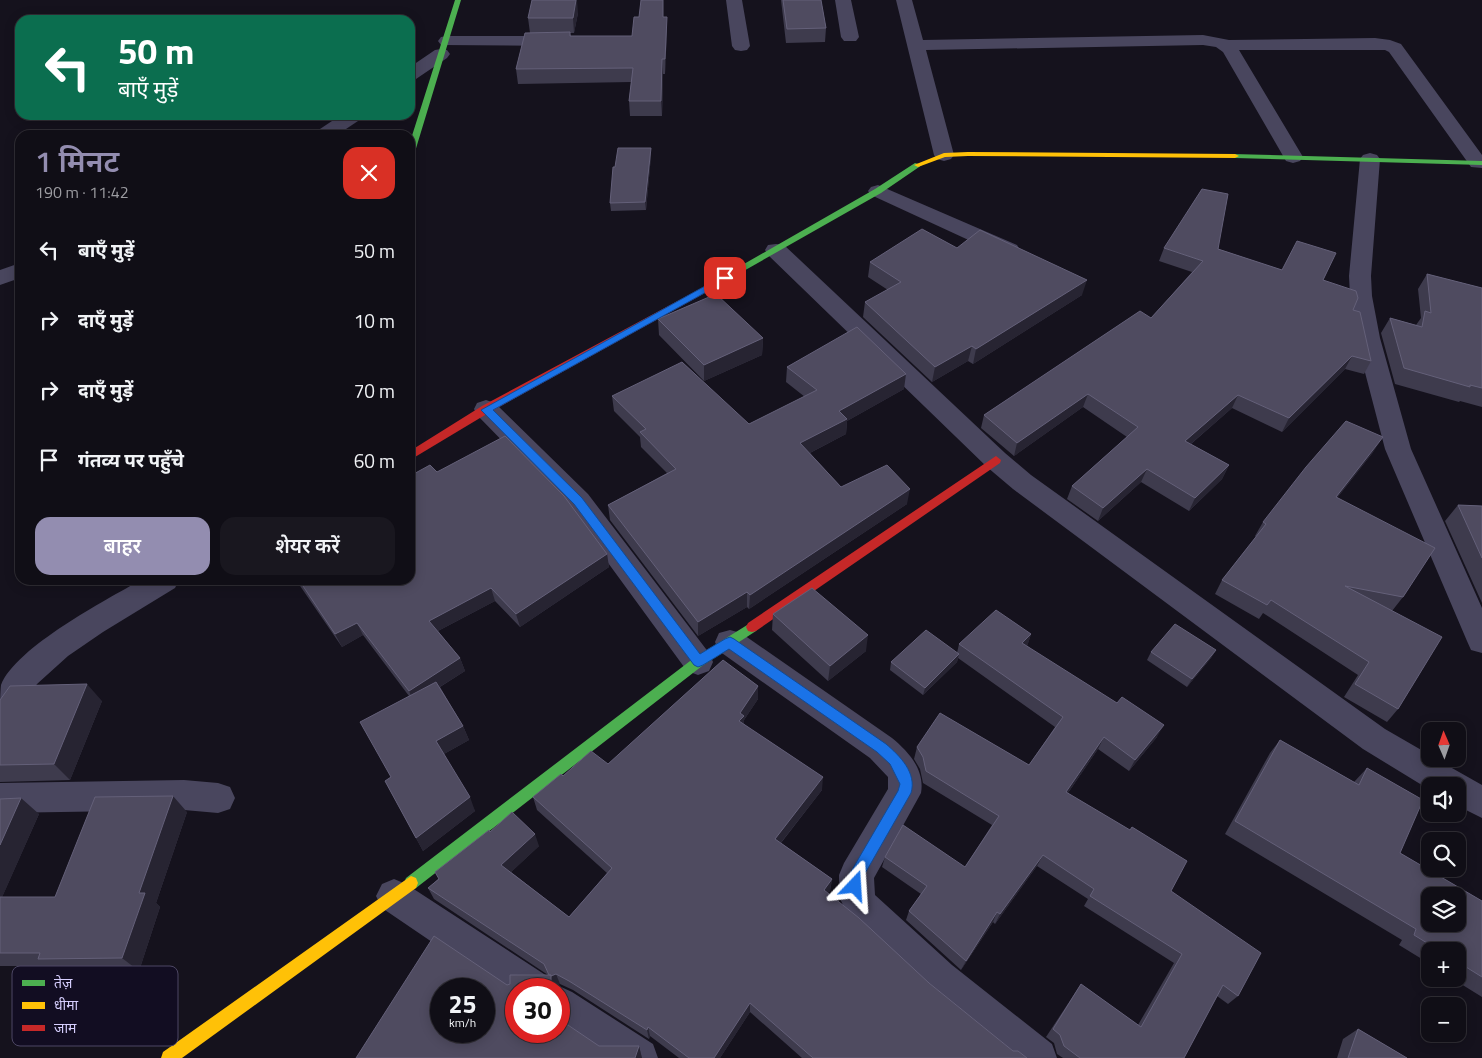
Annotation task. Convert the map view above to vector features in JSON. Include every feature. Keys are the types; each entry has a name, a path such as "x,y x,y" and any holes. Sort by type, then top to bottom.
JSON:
{"street":[{"path":"415,140 458,0"},
{"path":"734,0 741,46"},
{"path":"843,0 850,37"},
{"path":"904,0 944,155"},
{"path":"415,71 444,48 573,40"},
{"path":"916,45 1203,40 1221,42 1227,45 1375,43 1390,45 1395,48 1480,163"},
{"path":"1227,45 1293,157"},
{"path":"332,130 346,120"},
{"path":"415,453 486,410 776,250 878,191 920,163 932,158 944,155 1293,157 1480,163"},
{"path":"1370,159 1360,276 1368,338 1398,449 1482,641"},
{"path":"878,191 1026,258"},
{"path":"776,250 996,460 1022,482 1374,739 1437,777"},
{"path":"0,278 15,272"},
{"path":"486,410 578,501 698,662"},
{"path":"169,1058 394,896 698,662 996,460"},
{"path":"0,713 25,676 53,650 66,640 157,585"},
{"path":"730,642 881,748 902,770 907,784 904,793 856,875 857,896 862,908 939,978 1038,1058"},
{"path":"1466,794 1482,803"},
{"path":"0,798 184,795 218,798"},
{"path":"394,896 517,978"},
{"path":"570,1012 639,1058"}],"building":[{"path":"532,0 576,0 573,18 528,18"},
{"path":"641,0 663,0 663,17 667,17 665,59 662,59 661,101 629,101 633,68 516,69 525,33 570,32 570,36 632,36 634,17 639,17"},
{"path":"783,0 821,0 826,28 787,29"},
{"path":"618,148 651,148 645,202 610,203 613,167 615,167"},
{"path":"1202,189 1228,194 1218,249 1282,270 1297,241 1336,253 1323,280 1356,291 1358,298 1353,310 1360,312 1371,361 1352,356 1289,418 1238,395 1185,441 1229,465 1195,498 1147,469 1103,508 1072,486 1138,427 1088,394 1017,443 984,415 1140,311 1151,318 1203,261 1164,248"},
{"path":"922,229 957,248 980,230 1087,280 976,349 972,346 935,367 865,302 901,282 870,262"},
{"path":"1427,274 1482,288 1482,388 1470,385 1470,387 1404,368 1390,318 1422,327 1425,311 1431,313"},
{"path":"716,294 763,338 704,365 658,319"},
{"path":"857,327 906,374 839,411 847,419 800,443 841,487 887,465 910,489 750,595 747,592 698,622 608,505 676,469 640,432 646,429 612,396 682,362 749,424 817,390 787,367"},
{"path":"1346,421 1383,437 1336,497 1435,548 1403,597 1345,586 1442,637 1398,709 1355,684 1369,662 1271,600 1267,605 1222,580 1266,524 1263,522 1306,467"},
{"path":"505,436 564,496 607,554 516,614 491,588 429,621 460,658 409,691 357,623 335,634 302,585 415,585 415,473 430,465 437,472"},
{"path":"1458,505 1482,506 1482,558"},
{"path":"812,588 868,635 830,666 773,614"},
{"path":"996,610 1031,634 1022,643 1117,703 1122,697 1164,725 1135,760 1104,737 1066,792 1130,830 1132,827 1187,861 1171,891 1261,953 1238,996 1223,985 1184,1058 1080,1058 1064,1046 1060,1035 1053,1029 1081,984 1141,1027 1182,954 1090,896 1094,889 1043,855 1000,914 997,912 966,961 909,911 927,886 885,857 903,825 965,867 999,816 926,771 923,757 917,747 940,713 1029,765 1063,717 959,644"},
{"path":"1175,624 1216,650 1192,679 1151,652"},
{"path":"926,630 959,654 925,688 891,662"},
{"path":"723,660 758,686 740,713 744,716 739,721 823,777 775,839 832,879 824,890 859,918 929,983 1013,1051 1018,1051 1027,1058 813,1058 750,1003 714,1058 689,1058 648,1027 647,1030 570,982 570,978 563,978 556,974 549,975 544,964 428,888 439,879 435,872 489,830 490,832 512,812 535,834 501,865 569,917 612,868 533,797 561,774 563,776 591,751 608,764"},
{"path":"436,682 463,726 436,741 470,797 416,838 385,781 391,777 360,722"},
{"path":"87,684 54,764 0,765 0,700 10,686"},
{"path":"1280,740 1359,785 1367,768 1421,799 1421,805 1400,853 1421,865 1421,877 1441,877 1458,887 1421,887 1421,932 1466,932 1466,892 1482,901 1482,977 1466,967 1466,942 1425,942 1414,935 1416,929 1235,821"},
{"path":"173,796 139,893 145,893 122,958 38,959 40,953 0,953 0,897 55,897 95,797"},
{"path":"21,798 0,845 0,799"},
{"path":"434,936 505,984 505,1043 570,1043 570,1026 599,1046 639,1046 635,1058 356,1058"},
{"path":"510,975 551,975 551,978 510,978"},
{"path":"1358,1029 1407,1058 1348,1058"}],"traffic: fast":[{"path":"415,139 458,0"},
{"path":"1235,156 1482,163"},
{"path":"700,292 878,191 918,165"},
{"path":"411,883 698,662 752,627"}],"traffic: slow":[{"path":"918,165 944,155 968,154 1235,156"},
{"path":"169,1058 411,883"}],"traffic: jam":[{"path":"415,453 486,409 700,292"},
{"path":"752,627 996,460"}],"route":[{"path":"725,278 486,410 578,501 698,662 730,642 881,748 902,770 907,784 904,793 856,875 855,886"}]}
